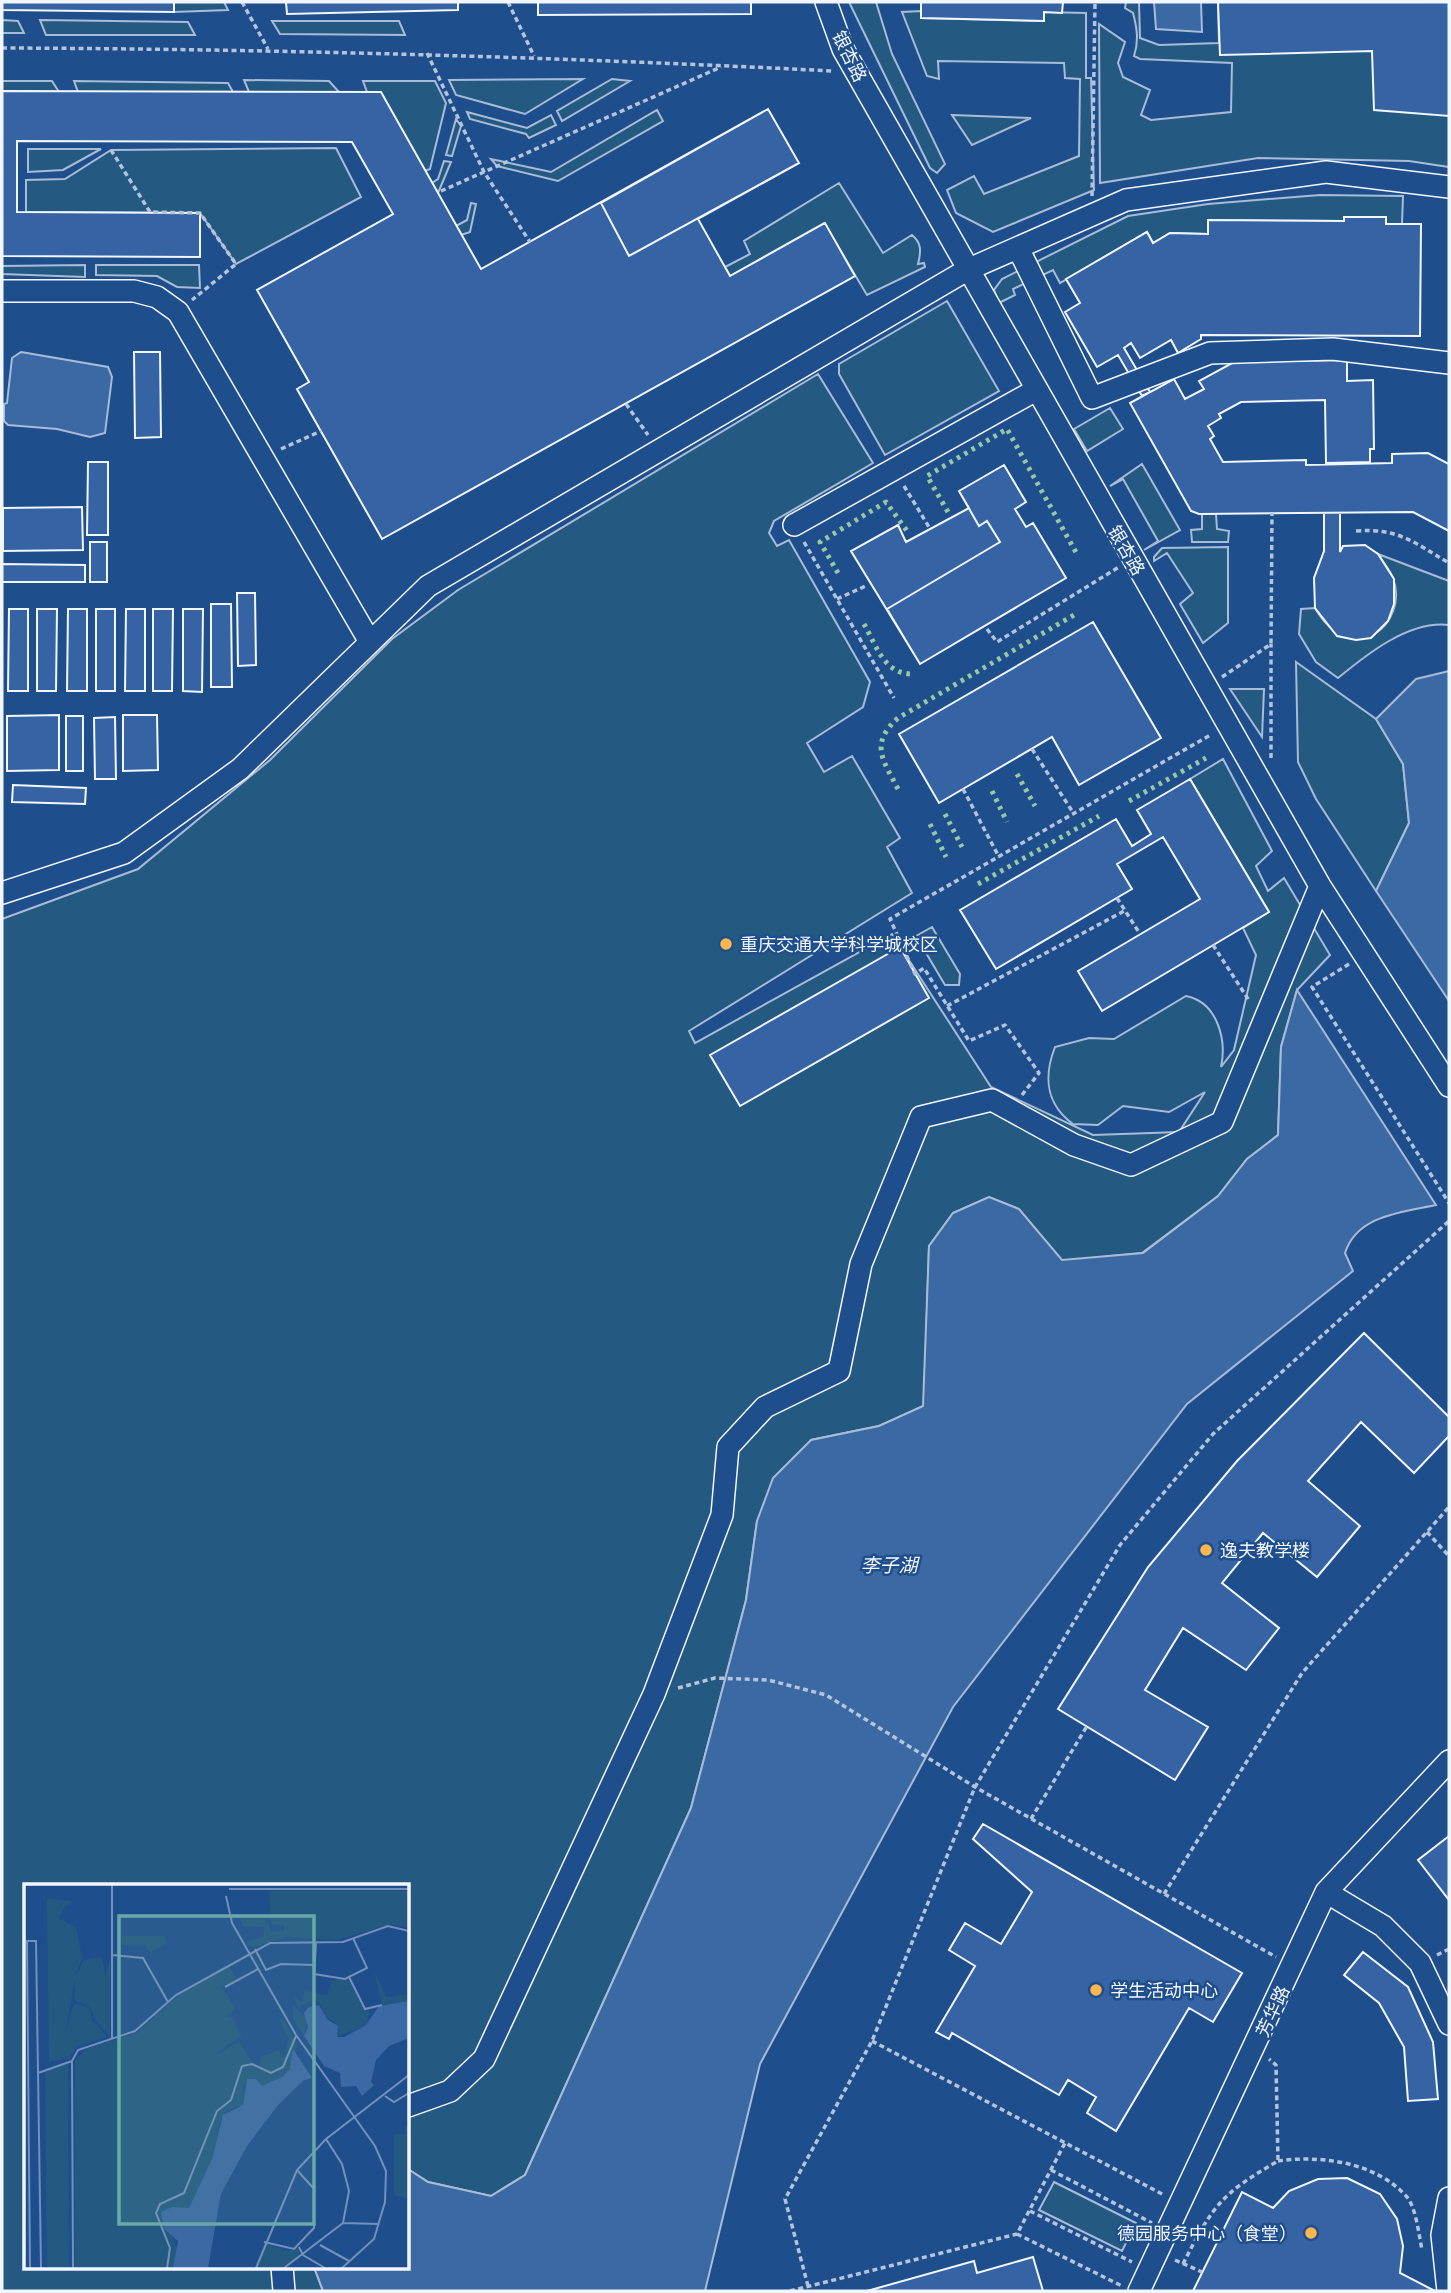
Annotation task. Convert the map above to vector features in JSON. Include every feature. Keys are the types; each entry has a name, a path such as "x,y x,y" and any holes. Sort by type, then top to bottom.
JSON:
{"street":[{"name":"银杏路","path":"826,2 843,49 1227,725 1320,886 1449,1086"},
{"path":"2,893 124,853 240,769 428,586 967,270 1126,200 1326,172 1449,187"},
{"path":"1018,248 1093,398 1210,353 1333,349 1449,363"},
{"path":"2,291 134,291 157,297 178,312 370,642"},
{"path":"794,525 1036,390"},
{"path":"410,2105 450,2091 484,2060 654,1694 722,1515 728,1447 765,1408 839,1371 861,1264 921,1117 992,1100 1074,1145 1131,1165 1222,1122 1320,886"},
{"name":"芳华路","path":"1139,2291 1326,1892 1449,1761"},
{"path":"1326,1892 1383,1926 1420,1963 1449,2024"},
{"path":"1448,2291 1442,2235 1449,2198"},
{"path":"282,2268 284,2291"}],"path":[{"path":"242,2 268,49"},
{"path":"508,2 534,56"},
{"path":"1092,215 1095,2"},
{"path":"2,48 268,49 534,56 856,72"},
{"path":"427,53 484,172 530,242"},
{"path":"441,191 724,65"},
{"path":"111,149 150,212 200,213 236,264 178,312"},
{"path":"626,404 659,450"},
{"path":"263,458 321,431"},
{"path":"894,469 929,527"},
{"path":"1271,762 1272,513"},
{"path":"794,525 894,698"},
{"path":"1356,531 1383,530 1405,537 1449,563"},
{"path":"987,628 997,642 1132,559"},
{"path":"837,599 868,585"},
{"path":"1206,687 1271,644"},
{"path":"1010,1110 1039,1073 1006,1025 968,1041 924,968 915,974 890,919 1227,725"},
{"path":"1032,749 1074,814"},
{"path":"963,789 999,857"},
{"path":"1118,898 1140,934"},
{"path":"947,1006 1126,910"},
{"path":"1213,945 1263,1022"},
{"path":"1363,955 1312,987 1449,1203"},
{"path":"808,2286 785,2199 872,2041 975,1787 1128,1535 1213,1434 1449,1221"},
{"path":"1164,1894 1302,1674 1449,1507"},
{"path":"1427,1532 1449,1556"},
{"path":"654,1694 715,1678 768,1681 826,1695 975,1787 1293,1966"},
{"path":"1031,1819 1087,1726"},
{"path":"872,2041 1180,2203"},
{"path":"1260,2051 1276,2065 1278,2161"},
{"path":"1017,2234 1065,2143"},
{"path":"1183,2264 1210,2211 1238,2185 1278,2161 1306,2157 1348,2163 1380,2177 1408,2198 1423,2253"},
{"path":"1051,2170 1167,2231"},
{"path":"1030,2211 1153,2261 1183,2264 1202,2272"},
{"path":"790,2291 1017,2234 1132,2291"}],"shaded area":[{"path":"174,2 224,2 228,10 174,12"},
{"path":"849,2 876,2 892,54 945,164 937,173 930,168"},
{"path":"1126,2 1139,2 1140,38 1159,45 1219,43 1218,2 1449,2 1449,167 1409,161 1258,158 1100,183 1099,24 1125,42 1118,63 1123,77 1150,90 1141,115 1151,120 1231,112 1232,63 1140,59 1134,56 1137,45 1136,29 1133,13 1125,8"},
{"path":"921,11 921,18 1043,21 1044,12 1086,13 1086,78 1091,78 1094,190 993,232 956,213 947,190 974,176 984,194 1079,156 1080,79 1065,78 1064,63 938,61 939,79 927,76 902,12"},
{"path":"2,20 18,21 24,33 2,33"},
{"path":"40,20 188,22 195,35 46,35"},
{"path":"272,21 399,21 405,35 280,34"},
{"path":"583,79 525,114 456,95 449,80"},
{"path":"612,79 630,81 562,121 557,111"},
{"path":"244,80 329,81 339,92 249,92"},
{"path":"2,81 52,81 59,92 2,91"},
{"path":"74,81 228,83 233,92 78,92"},
{"path":"363,81 435,81 446,103 430,169 425,171 367,92"},
{"path":"657,110 663,121 558,181 497,166 491,159 551,172"},
{"path":"467,112 527,128 551,115 556,125 529,138 526,134 470,119"},
{"path":"952,115 1031,118 972,145"},
{"path":"456,119 461,126 452,156 446,155"},
{"path":"336,148 361,197 236,264 200,213 26,212 26,180 65,179 111,150"},
{"path":"28,149 101,149 63,170 28,172"},
{"path":"444,161 451,162 438,193 432,183 438,179"},
{"path":"839,183 883,253 912,235 920,248 918,264 924,263 925,267 867,295 824,223 730,276 725,267 750,254 744,241"},
{"path":"1320,195 1403,196 1402,224 1386,224 1386,217 1344,217 1344,221 1208,220 1208,234 1170,233 1153,243 1147,232 1060,283 1053,270 1013,289 1015,295 999,303 994,290 1002,279 1128,216 1208,204"},
{"path":"471,203 476,204 470,232 461,235 456,226 467,220"},
{"path":"85,265 85,277 2,274 2,266"},
{"path":"96,265 199,265 200,288 177,287 157,276 96,275"},
{"path":"947,301 999,391 885,455 839,374 839,364"},
{"path":"818,374 873,463 774,521 769,533 777,546 789,540 870,682 863,707 807,743 824,772 852,756 900,838 887,847 912,893 689,1031 695,1043 892,934 991,1087 1093,1135 1179,1132 1205,1092 1169,1112 1123,1106 1098,1125 1073,1124 1052,1099 1049,1069 1055,1047 1089,1038 1114,1039 1186,996 1205,1006 1217,1023 1222,1045 1221,1067 1234,1050 1256,955 1243,928 1269,912 1190,779 1223,759 1272,851 1256,866 1268,891 1284,878 1330,955 1297,990 1281,1047 1278,1135 1247,1159 1218,1196 1142,1253 1062,1261 1019,1209 989,1197 953,1213 929,1246 924,1406 879,1426 811,1440 757,1521 746,1600 691,1808 525,2175 491,2196 428,2182 410,2170 410,1884 24,1884 24,2268 314,2268 323,2291 2,2291 2,919 138,869 270,760 392,639 458,590"},
{"path":"1110,408 1123,429 1087,451 1074,429"},
{"path":"1142,464 1180,530 1144,550 1158,541 1123,479 1110,486"},
{"path":"1202,514 1216,514 1217,529 1229,531 1228,542 1192,542 1191,530 1202,529"},
{"path":"1228,547 1228,623 1203,643 1180,604 1193,593 1167,553 1154,561 1154,557 1162,548"},
{"path":"1378,554 1449,581 1449,625 1419,628 1389,641 1338,678 1316,662 1299,634 1301,609 1315,608 1330,627 1346,637 1361,639 1375,634 1386,624 1396,595 1392,575"},
{"path":"1296,662 1376,719 1403,764 1409,823 1376,891 1316,799 1298,762"},
{"path":"1230,689 1264,689 1262,737"},
{"path":"932,927 960,974 959,985 945,985 916,936"},
{"path":"1054,2182 1136,2223 1122,2251 1039,2210"}],"water":[{"path":"1154,2 1201,2 1202,32 1156,29"},
{"path":"21,352 108,367 112,377 105,433 90,437 57,429 8,425 4,421 4,404 7,403 12,358"},
{"path":"1449,671 1449,1001 1376,891 1409,823 1403,764 1376,719 1416,679"},
{"name":"李子湖","path":"1297,990 1436,1205 1383,1217 1360,1230 1345,1253 1353,1271 1187,1404 953,1707 760,2064 705,2291 323,2291 314,2268 410,2268 410,2170 428,2182 491,2196 525,2175 691,1808 746,1600 757,1521 773,1478 811,1440 879,1426 923,1406 929,1246 953,1213 989,1197 1019,1209 1062,1260 1143,1253 1218,1196 1247,1159 1278,1135 1281,1047"}],"building":[{"path":"2,2 174,2 174,12 2,10"},
{"path":"286,2 458,2 458,10 287,14"},
{"path":"538,2 751,2 751,14 538,15"},
{"path":"921,2 1063,2 1062,13 1044,12 1044,21 921,18"},
{"path":"1218,2 1449,2 1449,116 1374,110 1372,51 1220,55"},
{"path":"2,91 381,92 481,269 768,109 799,163 698,219 730,276 825,223 855,276 382,539 297,389 309,382 257,290 393,214 352,142 17,141 17,212 200,213 200,257 2,256"},
{"path":"768,109 799,163 629,256 601,203"},
{"path":"1344,217 1386,217 1386,224 1421,224 1420,336 1201,335 1201,339 1178,353 1171,340 1140,358 1131,343 1124,348 1150,392 1142,396 1118,355 1097,367 1065,312 1080,303 1066,279 1147,232 1153,243 1170,233 1208,234 1208,220 1344,221"},
{"path":"134,352 160,352 161,437 135,438"},
{"path":"1347,360 1347,381 1373,380 1374,449 1370,449 1370,462 1326,463 1325,400 1241,402 1219,414 1221,418 1208,426 1214,436 1210,439 1223,462 1306,460 1306,465 1392,463 1392,454 1428,453 1449,464 1449,531 1413,512 1199,514 1191,511 1130,403 1174,379 1185,399 1204,389 1199,381 1234,362"},
{"path":"88,462 108,462 108,535 87,535"},
{"path":"1004,465 1026,502 1015,509 1026,527 1033,523 1066,578 920,664 887,609 1000,542 987,521 979,526 959,491"},
{"path":"1004,465 1026,502 1015,509 1026,527 1033,523 1066,578 920,664 851,551 898,525 906,542 969,508 959,491"},
{"path":"82,507 83,550 3,551 3,508"},
{"path":"1324,513 1340,513 1340,552 1343,546 1365,545 1378,554 1394,579 1394,604 1388,621 1371,638 1356,640 1337,636 1315,608 1314,578 1324,551"},
{"path":"90,542 107,542 107,582 90,582"},
{"path":"2,564 85,565 85,582 2,582"},
{"path":"237,593 255,593 256,665 238,666"},
{"path":"211,604 231,604 232,687 211,687"},
{"path":"9,609 28,609 28,691 8,691"},
{"path":"37,609 57,609 56,691 37,691"},
{"path":"68,609 87,609 87,691 67,691"},
{"path":"96,609 115,609 115,691 96,691"},
{"path":"126,609 145,609 145,691 125,691"},
{"path":"153,609 173,609 172,691 153,691"},
{"path":"183,609 203,609 202,692 183,691"},
{"path":"1093,622 1161,738 1079,785 1052,737 939,803 899,734"},
{"path":"59,715 59,770 7,771 7,716"},
{"path":"123,715 157,715 158,770 123,771"},
{"path":"66,716 83,716 83,771 66,771"},
{"path":"115,717 116,779 95,779 94,718"},
{"path":"1190,779 1269,912 1102,1011 1078,971 1200,899 1163,837 1117,864 1132,889 996,969 960,910 1116,819 1132,846 1151,834 1137,810"},
{"path":"13,785 86,788 85,804 12,802"},
{"path":"900,947 929,998 740,1106 710,1055"},
{"name":"逸夫教学楼","path":"1364,1333 1449,1417 1449,1436 1414,1473 1361,1422 1308,1481 1360,1526 1317,1577 1263,1533 1222,1583 1279,1628 1246,1670 1183,1628 1145,1690 1208,1727 1175,1780 1058,1709 1148,1567 1237,1461"},
{"name":"学生活动中心","path":"983,1824 1242,1973 1213,2022 1189,2008 1116,2131 1087,2113 1096,2097 1068,2080 1059,2095 952,2033 949,2039 936,2032 975,1966 949,1950 965,1923 1001,1944 1032,1892 973,1839"},
{"path":"1449,1836 1449,1900 1418,1860"},
{"path":"1363,1952 1408,1987 1433,2042 1438,2099 1408,2101 1404,2047 1379,2003 1344,1975"},
{"name":"德园服务中心（食堂）","path":"1347,2178 1380,2194 1397,2219 1403,2246 1400,2273 1435,2291 1193,2291 1242,2192 1273,2208 1289,2191 1318,2179"},
{"path":"1033,2257 1043,2291 867,2291 974,2261 977,2273"}],"hedge":[{"path":"948,512 927,476 1007,429 1078,556"},
{"path":"838,573 820,542 886,502 907,531"},
{"path":"898,789 881,752 884,736 898,718 1074,615"},
{"path":"864,624 888,664 902,673 912,674"},
{"path":"1129,801 1206,758"},
{"path":"1017,774 1035,806"},
{"path":"992,791 1007,822"},
{"path":"945,814 962,847"},
{"path":"978,884 1099,816"},
{"path":"930,824 946,857"}],"place":[{"name":"重庆交通大学科学城校区","path":"726,944"},
{"name":"逸夫教学楼","path":"1206,1550"},
{"name":"学生活动中心","path":"1096,1990"},
{"name":"德园服务中心（食堂）","path":"1311,2233"}]}
